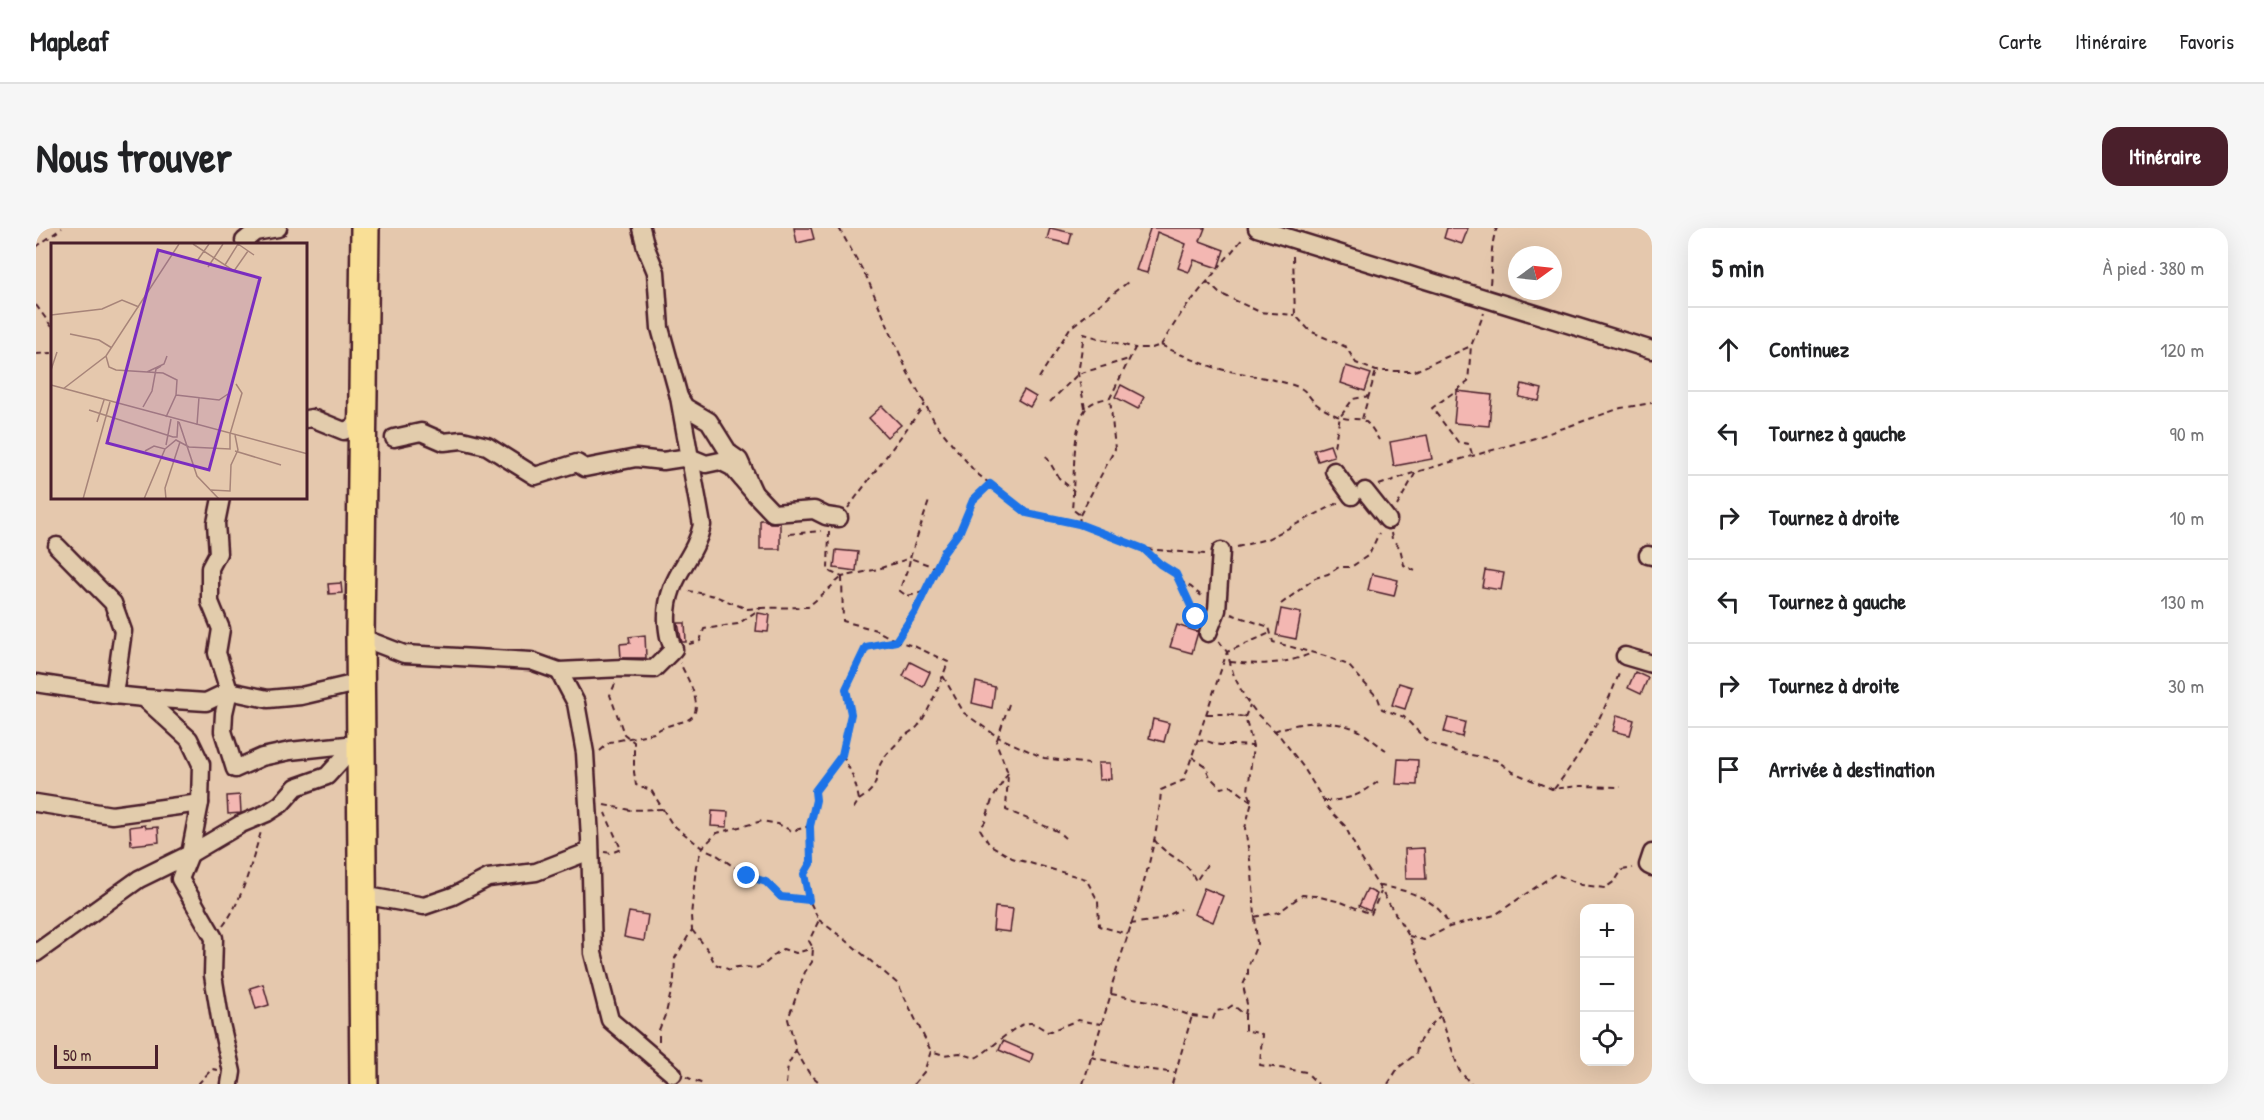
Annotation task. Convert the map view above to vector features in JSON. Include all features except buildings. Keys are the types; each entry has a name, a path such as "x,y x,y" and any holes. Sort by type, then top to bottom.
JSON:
{"highway":[{"path":"364,1084 358,735 361,682 365,228"}],"street":[{"path":"243,238 255,232 278,228"},
{"path":"360,637 404,654 531,661 559,671 654,669 675,649 670,643 668,633 667,610 671,588 699,537 702,525 679,398 660,328 656,272 641,228"},
{"path":"1250,232 1293,240 1652,350"},
{"path":"679,398 685,407 709,421 729,453 739,460 754,493"},
{"path":"308,419 312,418 344,431 363,423"},
{"path":"394,438 421,432 444,442 462,440 487,446 535,476 577,463 585,468 636,458 663,461 689,456 706,464 720,461 732,467 773,513 814,510 826,516 839,518"},
{"path":"1334,471 1388,520"},
{"path":"221,500 216,523 218,553 210,568 210,602 221,629 217,653 229,692 223,731 235,769 262,757 358,735"},
{"path":"57,546 113,603 123,631 114,695"},
{"path":"1209,633 1217,610 1221,551"},
{"path":"1625,656 1652,664"},
{"path":"559,671 576,703 585,762 593,953 610,1020 673,1074"},
{"path":"36,683 114,695 206,702 229,692 268,699 301,696 361,682"},
{"path":"144,698 189,739 201,764 200,803 190,854 180,879 214,938 213,975 231,1078"},
{"path":"36,953 139,879 190,854 241,824 267,813 281,804 296,787 327,776 358,735"},
{"path":"36,803 112,815 200,803"},
{"path":"362,895 424,906 453,896 488,878 537,872 590,851"}],"path":[{"path":"36,247 62,228"},
{"path":"838,228 867,278 908,373 936,424 975,472 1027,513 1079,524 1144,549 1211,554 1267,539 1359,493 1416,472 1534,438 1621,408 1652,403"},
{"path":"1472,456 1469,444 1458,442 1432,408 1468,382 1471,346 1482,321 1493,258 1493,238 1497,228"},
{"path":"1080,515 1072,509 1076,440 1085,410 1078,374 1084,334 1136,348 1152,348 1161,345 1182,312 1250,232"},
{"path":"1293,240 1295,315 1310,331 1346,347 1356,363 1376,371 1415,370 1471,346"},
{"path":"1039,378 1070,328 1128,282"},
{"path":"1208,282 1219,293 1260,312 1295,315"},
{"path":"36,305 51,326"},
{"path":"1161,345 1233,372 1249,374 1302,389 1315,403 1340,417 1362,418 1379,440"},
{"path":"1079,524 1080,515 1115,449 1110,398 1136,348"},
{"path":"36,354 51,353"},
{"path":"1050,402 1078,374 1129,359"},
{"path":"1362,418 1376,371"},
{"path":"1334,446 1340,417 1353,399 1369,396"},
{"path":"1085,410 1096,400 1110,398"},
{"path":"839,518 925,404"},
{"path":"1046,456 1059,478 1074,491"},
{"path":"914,1084 924,1072 931,1051 898,984 819,920 809,900 804,874 811,862 810,826 816,800 815,791 842,755 851,714 846,689 866,647 896,641 915,612 944,552 960,531 973,500 990,484"},
{"path":"924,592 907,596 900,591 929,501"},
{"path":"1281,604 1315,578 1340,567 1351,567 1369,555 1382,521 1388,520"},
{"path":"789,534 830,530 828,572 842,577"},
{"path":"1144,549 1160,564 1176,574 1205,632 1214,635 1227,652 1234,676 1250,705 1304,768 1324,801 1345,826 1361,858 1409,936 1433,994 1459,1070 1471,1084"},
{"path":"671,588 715,596 747,609 808,607 842,577 878,569 910,558 937,568"},
{"path":"842,577 843,621 876,630 896,641 921,648 948,662 917,727 885,756 878,768 876,784 870,793 859,800 852,811"},
{"path":"1179,580 1191,587 1217,610 1269,627 1273,642 1312,652 1348,665 1378,698 1382,709 1404,717 1429,743 1457,752 1496,760 1513,772 1554,789 1580,786 1621,787"},
{"path":"585,762 594,759 610,742 654,733 659,728 689,720 696,712 697,703 675,649 700,641 704,629 738,624 761,608"},
{"path":"1083,1084 1111,994 1154,839 1161,790 1184,780 1227,652 1270,633"},
{"path":"1230,662 1264,664 1291,661 1312,652"},
{"path":"1554,789 1573,764 1609,700 1625,656"},
{"path":"623,668 610,695 624,734 634,742 636,785 651,789 672,824 702,848 714,853 747,876 766,882 781,897 809,900"},
{"path":"943,676 964,713 998,737 1044,758 1089,764"},
{"path":"1009,704 996,742 1008,773 1006,810 1057,831 1065,838"},
{"path":"1250,705 1245,717 1252,746 1248,791 1252,802 1245,828 1252,873 1257,944 1243,985 1247,1004 1245,1030 1262,1034 1260,1065 1306,1072 1318,1084"},
{"path":"1207,714 1245,717"},
{"path":"1274,731 1294,724 1312,722 1351,727 1386,750"},
{"path":"1197,741 1207,739 1220,745 1252,746"},
{"path":"842,755 854,776 859,800"},
{"path":"1192,758 1205,766 1210,777 1221,788 1231,786 1252,802"},
{"path":"1008,773 992,800 986,822 980,829 989,844 1012,858 1086,879 1098,901 1100,926 1128,934"},
{"path":"1324,801 1362,794 1380,780"},
{"path":"588,802 630,810 664,809"},
{"path":"588,802 603,810 621,849"},
{"path":"214,938 230,918 244,884 267,813"},
{"path":"660,1062 659,1030 672,987 675,958 692,930 696,866 702,848 717,833 762,821 792,831 810,826"},
{"path":"1154,839 1160,848 1189,868 1196,881 1208,863"},
{"path":"1409,936 1424,939 1449,927 1495,915 1555,874 1582,885 1605,888 1615,881 1622,870 1651,862"},
{"path":"1379,886 1422,897 1446,918 1449,927"},
{"path":"1254,917 1279,912 1302,895 1341,902 1371,914 1382,891"},
{"path":"1131,924 1158,920 1182,909"},
{"path":"819,920 809,941 813,948 812,962 805,972 788,1019 796,1050 809,1073 821,1084"},
{"path":"692,930 708,950 715,964 730,970 734,967 758,967 769,961 772,954 783,950 796,953 813,948"},
{"path":"1111,994 1149,1001 1192,1016 1213,1019 1216,1011 1233,1005 1245,1015"},
{"path":"1172,1084 1192,1016"},
{"path":"1388,1084 1398,1068 1416,1054 1418,1043 1440,1017"},
{"path":"931,1051 944,1055 960,1053 975,1058 1000,1041 1019,1024 1033,1023 1048,1032 1078,1020 1101,1024"},
{"path":"786,1084 788,1065 796,1050"},
{"path":"1091,1057 1138,1068 1176,1073"},
{"path":"198,1084 212,1069 231,1078"}],"route":[{"path":"747,876 766,882 781,897 809,900 804,874 811,862 810,826 816,800 815,791 842,755 851,714 846,689 866,647 896,641 915,612 944,552 960,531 973,500 990,484 1027,513 1079,524 1144,549 1160,564 1176,574 1196,617"}]}
